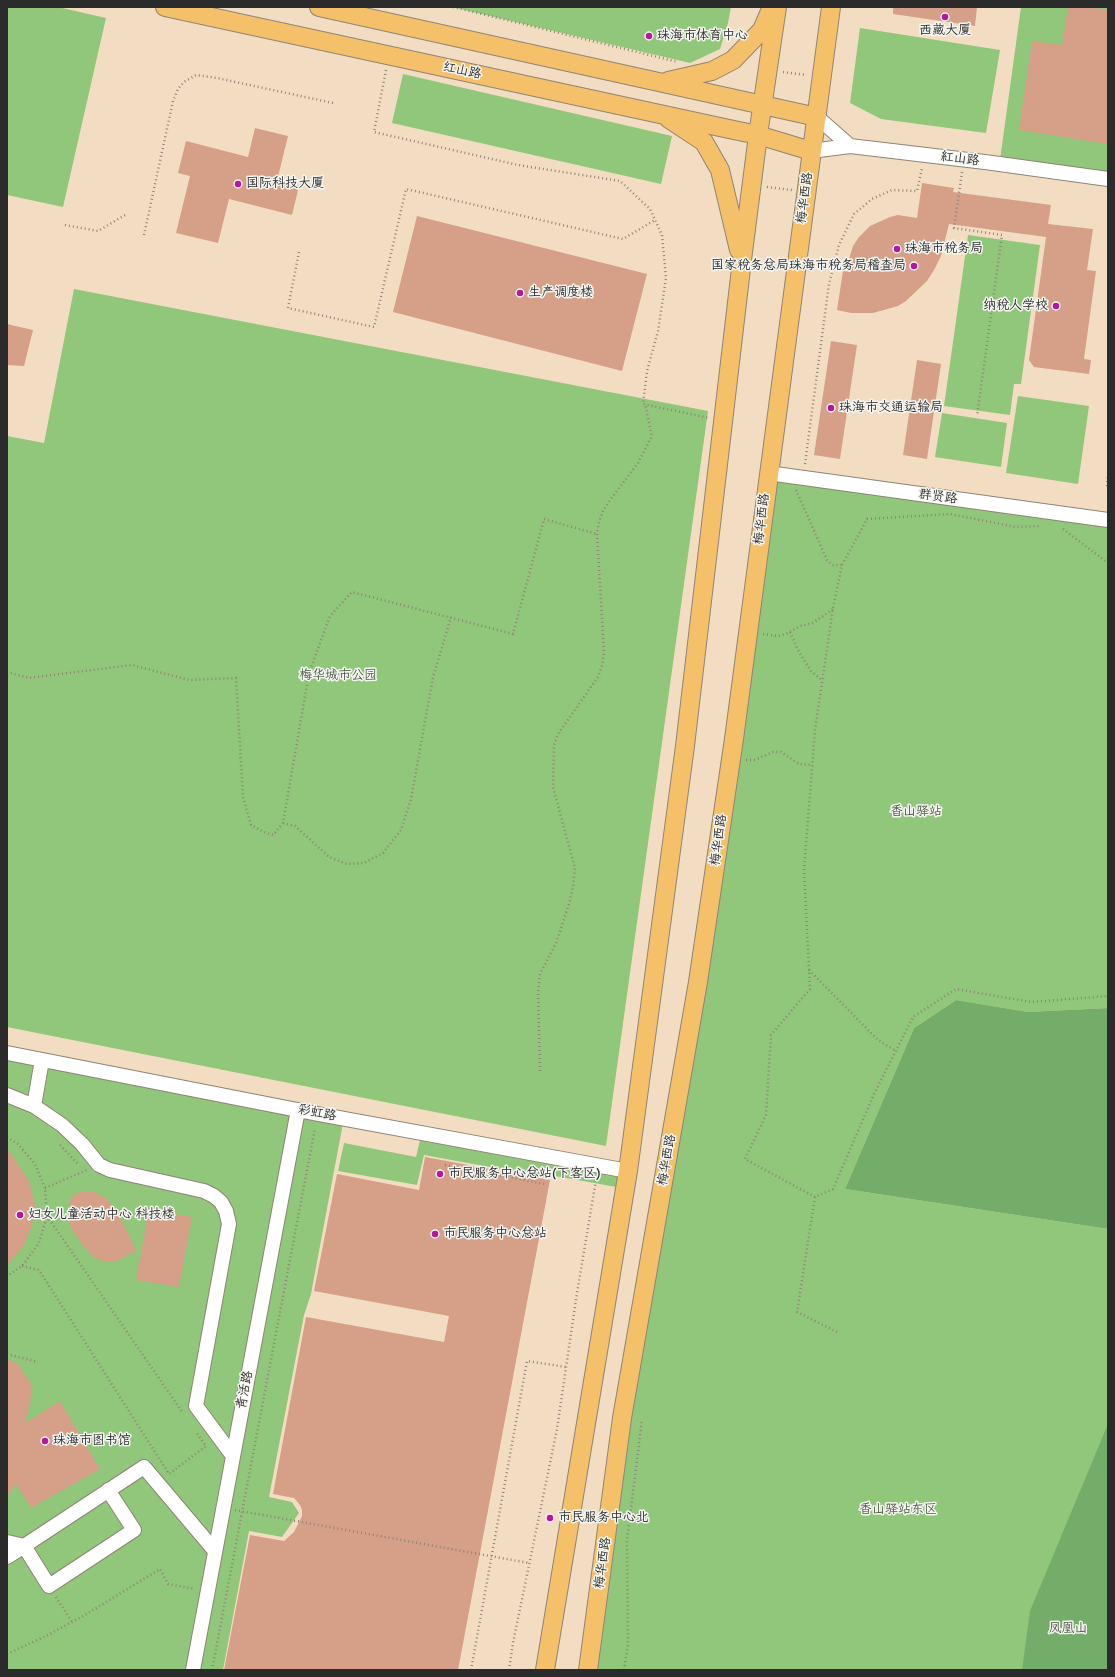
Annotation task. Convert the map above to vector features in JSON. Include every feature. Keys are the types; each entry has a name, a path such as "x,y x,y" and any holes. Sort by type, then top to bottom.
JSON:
{"main road":[{"name":"红山路","path":"166,7 660,113 758,135 811,151"},
{"path":"319,7 817,117"},
{"path":"664,82 712,71 733,60 762,30 772,7"},
{"path":"544,1670 628,1171 686,746 742,260 762,104 777,7"},
{"name":"梅华西路","path":"588,1670 622,1418 698,982 748,633 768,473 831,7"},
{"path":"660,113 704,142 720,170 742,260"}],"street":[{"path":"817,117 850,146"},
{"name":"紅山路","path":"811,151 850,146 1108,179"},
{"name":"群贤路","path":"768,473 1108,520"},
{"name":"彩虹路","path":"7,1053 318,1114 628,1171"},
{"path":"34,1106 42,1060"},
{"path":"7,1095 34,1106 62,1125 82,1144 95,1169 110,1170 204,1191 214,1196 221,1202 226,1211 229,1224 227,1241 196,1406 233,1456"},
{"name":"青活路","path":"193,1670 298,1110"},
{"path":"7,1557 144,1467 215,1551"},
{"path":"7,1542 24,1546 49,1586 134,1530 108,1490"}],"path":[{"path":"454,7 679,62"},
{"path":"389,55 374,132 518,165 620,181 650,209 662,234 666,278 658,331 647,371 643,404 645,404 652,436 638,463 603,511 599,522 597,534 604,652 602,666 598,677 558,734 554,745 553,788 575,868 569,904 556,943 540,974 538,992 540,1071"},
{"path":"144,234 173,102 178,89 184,82 196,76 217,78 333,103"},
{"path":"842,565 833,566 827,560 796,477 829,284 839,246 854,214 872,199 892,190 917,191 925,155"},
{"path":"964,160 954,228 1002,235 977,416"},
{"path":"299,252 288,308 374,327 406,189 623,239 655,220"},
{"path":"65,225 98,231 127,214"},
{"path":"645,404 723,421"},
{"path":"1107,486 1108,475"},
{"path":"815,1197 745,1159 766,1115 771,1035 810,989 804,870 815,730 833,608 842,565 867,519 950,514 1016,527 1045,526"},
{"path":"7,672 29,678 132,665 189,680 236,678 243,797 251,825 273,835 282,823 309,673 330,616 352,592 513,634 544,519 597,534"},
{"path":"1059,526 1108,563"},
{"path":"748,633 778,636 790,632 800,626 813,623 833,608"},
{"path":"282,823 295,826 329,857 347,864 364,863 383,853 401,830 411,799 433,677 451,618"},
{"path":"790,632 799,652 811,671 822,680"},
{"path":"730,760 755,760 773,752 781,752 799,764 812,765"},
{"path":"809,970 878,1040 896,1051"},
{"path":"815,1197 832,1188 874,1094 913,1017 956,989 1031,1002 1108,996"},
{"path":"212,1670 318,1114"},
{"path":"7,1137 18,1144 35,1164 45,1188 47,1216 38,1244 22,1266 7,1276"},
{"path":"57,1141 84,1171"},
{"path":"445,1165 545,1184"},
{"path":"509,1670 513,1643 555,1436 577,1292 599,1165"},
{"path":"84,1171 95,1169"},
{"path":"45,1188 84,1171 95,1169"},
{"path":"815,1197 797,1312 837,1332"},
{"path":"47,1216 187,1419"},
{"path":"22,1266 39,1270 169,1474 206,1446 194,1430"},
{"path":"7,1354 38,1362"},
{"path":"471,1670 527,1361 566,1367"},
{"path":"183,1413 184,1406"},
{"path":"624,1670 628,1644 627,1540 642,1420"},
{"path":"223,1508 529,1563"},
{"path":"7,1654 72,1622 160,1569 168,1584 207,1592"},
{"path":"49,1586 72,1622"}],"green space":[{"path":"7,7 58,7 106,18 63,207 7,195"},
{"name":"珠海市体育中心","path":"452,7 731,7 720,49 690,63"},
{"path":"1021,7 1108,7 1108,175 1000,160"},
{"path":"860,28 1000,50 986,133 881,119 850,103"},
{"path":"403,74 672,136 661,184 392,123"},
{"path":"968,235 1040,245 1021,384 1014,384 1010,415 944,406"},
{"name":"梅华城市公园","path":"74,289 708,411 606,1146 7,1027 7,436 44,443"},
{"path":"1018,396 1089,406 1078,484 1006,473"},
{"path":"942,413 1007,423 1001,467 935,457"},
{"path":"769,474 1108,520 1108,1008 1028,1012 956,1000 914,1028 845,1189 1108,1229 1108,1670 589,1670"},
{"path":"956,1000 1028,1012 1108,1008 1108,1229 845,1189 914,1028"},
{"path":"7,1054 298,1110 192,1670 7,1670"},
{"path":"301,1115 343,1123 311,1294 304,1315 269,1497 292,1502 299,1513 282,1537 249,1531 223,1670 196,1670"},
{"path":"421,1136 624,1173 622,1188 555,1176 550,1178 424,1155 417,1185 338,1171 344,1143 416,1157"},
{"name":"凤凰山","path":"1108,1424 1108,1670 1022,1670 1030,1611"}],"building":[{"name":"西藏大厦","path":"893,7 977,7 975,26 893,14"},
{"path":"1068,7 1088,7 1108,10 1108,144 1019,130 1032,41 1062,45"},
{"name":"国际科技大厦","path":"255,128 288,136 277,181 299,186 292,215 229,199 218,243 176,233 190,176 178,173 186,141 248,157"},
{"path":"922,183 954,188 953,192 1051,205 1048,224 1093,229 1087,270 1096,271 1084,359 1091,360 1089,374 1034,367 1029,360 1046,237 949,224 941,256 934,270 927,281 906,301 898,306 873,313 851,313 837,310 843,271 851,272 849,259 853,246 859,237 870,226 890,217 898,215 917,218"},
{"name":"生产调度楼","path":"417,216 647,274 622,371 393,312"},
{"path":"7,324 33,330 24,366 7,365"},
{"path":"831,341 857,345 840,459 814,455"},
{"path":"917,360 941,364 927,459 903,455"},
{"name":"妇女儿童活动中心 科技楼","path":"7,1148 29,1181 35,1204 32,1226 23,1247 7,1265"},
{"path":"425,1157 550,1180 458,1670 224,1670 250,1535 284,1541 294,1532 302,1516 300,1505 294,1498 273,1494 306,1317 444,1342 449,1316 314,1291 337,1174 419,1190"},
{"path":"82,1191 94,1192 106,1198 117,1211 136,1250 116,1262 105,1262 92,1256 70,1226 69,1210 71,1197"},
{"path":"149,1209 192,1217 179,1287 136,1280"},
{"name":"珠海市图书馆","path":"7,1359 18,1364 31,1384 32,1394 25,1423 60,1401 100,1469 31,1508 16,1484 7,1497"}],"place":[{"name":"西藏大厦","path":"945,17"},
{"name":"珠海市体育中心","path":"649,36"},
{"name":"国际科技大厦","path":"238,184"},
{"name":"珠海市税务局","path":"897,249"},
{"name":"国家税务总局珠海市税务局稽查局","path":"914,266"},
{"name":"生产调度楼","path":"520,293"},
{"name":"纳税人学校","path":"1056,306"},
{"name":"珠海市交通运输局","path":"831,408"},
{"name":"市民服务中心总站(下客区)","path":"440,1174"},
{"name":"妇女儿童活动中心 科技楼","path":"20,1215"},
{"name":"市民服务中心总站","path":"435,1234"},
{"name":"珠海市图书馆","path":"45,1441"},
{"name":"市民服务中心北","path":"550,1518"}],"park label":[{"name":"香山驿站","path":"916,812"},
{"name":"香山驿站东区","path":"898,1510"}]}
